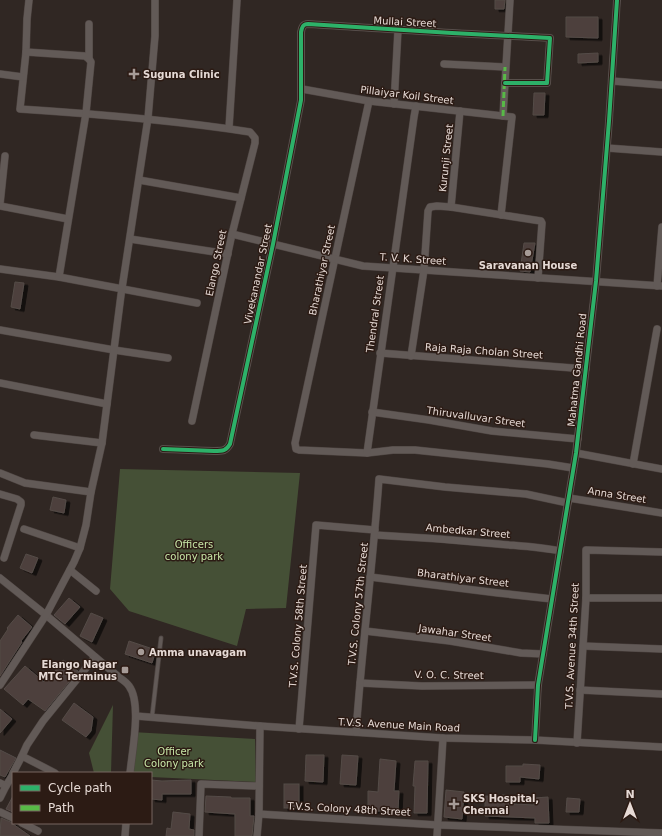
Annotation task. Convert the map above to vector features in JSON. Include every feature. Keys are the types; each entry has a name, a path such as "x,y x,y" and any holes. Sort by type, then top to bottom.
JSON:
{"street":[{"path":"29,0 26,52 20,109 148,118 229,128 237,0"},
{"path":"0,685 46,615 80,548 86,525 91,492 102,443 122,289 148,118 155,36 154,0"},
{"path":"503,116 510,0"},
{"name":"Mahatma Gandhi Road","path":"535,740 538,685 574,468 596,281 617,0"},
{"path":"59,276 86,113 90,62 89,24"},
{"name":"Mullai Street","path":"303,25 308,24 550,38 547,83 504,83"},
{"name":"Vivekanandar Street","path":"162,449 222,451 228,449 230,444 273,244 301,100 301,32 303,25"},
{"path":"394,104 398,30"},
{"path":"26,52 85,56 89,59"},
{"path":"444,64 505,67"},
{"path":"0,74 23,77"},
{"path":"612,81 662,85"},
{"name":"Pillaiyar Koil Street","path":"302,89 368,101 512,117 501,215"},
{"name":"Bharathiyar Street","path":"367,453 298,450 296,449 295,442 368,101"},
{"name":"Thendral Street","path":"367,453 416,106"},
{"name":"Kurunji Street","path":"450,208 460,111"},
{"name":"Elango Street","path":"192,421 232,234 255,143 255,138 250,132 229,128"},
{"path":"607,148 662,152"},
{"path":"5,156 0,205 68,219"},
{"path":"139,180 241,198"},
{"path":"412,356 424,270 430,207 434,206 539,220 542,222 538,278"},
{"path":"659,286 662,227"},
{"name":"T. V. K. Street","path":"232,234 363,266 659,286"},
{"path":"130,239 228,254"},
{"path":"0,268 59,276 197,303"},
{"path":"633,464 657,329"},
{"path":"0,330 168,358"},
{"name":"Raja Raja Cholan Street","path":"380,353 586,369"},
{"path":"0,383 107,404"},
{"name":"Thiruvalluvar Street","path":"372,412 492,431 578,439"},
{"path":"34,435 102,443"},
{"path":"367,453 393,450 415,450 574,468"},
{"path":"576,453 662,469"},
{"path":"0,473 25,483 91,492"},
{"name":"Anna Street","path":"379,478 445,487 526,494 662,513"},
{"name":"T.V.S. Colony 57th Street","path":"356,732 379,478"},
{"path":"0,494 17,499 21,502 4,558"},
{"name":"Ambedkar Street","path":"316,525 424,538 560,551"},
{"name":"T.V.S. Colony 58th Street","path":"299,729 316,525"},
{"path":"24,529 80,548"},
{"name":"T.V.S. Avenue 34th Street","path":"577,743 586,598 586,550 662,552"},
{"path":"70,570 96,591"},
{"name":"Bharathiyar Street","path":"370,577 552,599"},
{"path":"0,579 46,615 130,687 134,695 136,716 130,772"},
{"path":"586,598 662,598"},
{"name":"Jawahar Street","path":"365,631 450,641 521,653 543,654"},
{"path":"583,646 662,649"},
{"path":"14,772 27,745 43,721 95,657"},
{"name":"V. O. C. Street","path":"360,683 422,686 538,685"},
{"path":"580,690 662,694"},
{"name":"T.V.S. Avenue Main Road","path":"136,716 299,729 443,738 535,740 662,747"},
{"path":"257,836 260,814 260,726"},
{"path":"437,836 443,738"},
{"path":"22,756 52,772"},
{"path":"0,798 3,785 12,774"},
{"path":"199,836 201,784 260,786"},
{"path":"0,812 12,818"},
{"name":"T.V.S. Colony 48th Street","path":"260,814 438,825 662,833"},
{"path":"24,824 38,831"},
{"path":"125,836 126,824"}],"lane":[{"path":"152,717 161,638"}],"green space":[{"name":"Officers colony park","path":"120,469 300,473 286,608 246,609 237,646 129,611 110,589"},
{"path":"113,705 111,772 94,772 89,753"},
{"name":"Officer Colony park","path":"132,732 255,739 256,782 152,777 152,772 129,772"}],"building":[{"path":"495,0 505,0 504,9 495,9"},
{"path":"566,17 598,17 598,38 566,37"},
{"path":"598,53 598,62 578,63 578,54"},
{"path":"534,93 545,93 544,115 533,115"},
{"name":"Saravanan House","path":"524,243 535,243 530,272 520,271"},
{"path":"15,282 24,283 20,309 11,307"},
{"path":"53,497 66,500 64,513 50,510"},
{"path":"26,554 38,558 32,573 20,568"},
{"path":"69,598 80,607 65,624 54,615"},
{"path":"91,613 103,618 92,642 80,636"},
{"path":"18,615 32,627 21,641 22,642 0,676 0,641 8,629 7,628"},
{"name":"Amma unavagam","path":"129,641 156,650 152,663 125,654"},
{"path":"63,660 78,671 45,711 28,699 23,705 4,689 25,666 44,682 47,677 49,679"},
{"path":"74,703 93,717 91,731 86,737 62,720"},
{"path":"0,709 12,719 0,733"},
{"path":"0,750 16,758 5,777 0,775"},
{"path":"306,755 324,755 323,782 305,781"},
{"path":"342,755 358,756 356,785 340,784"},
{"path":"380,759 396,761 394,791 399,791 398,811 368,811 368,791 378,792"},
{"path":"415,761 428,761 427,813 414,813 415,786 413,786"},
{"path":"523,764 540,765 539,779 520,777 520,782 506,782 506,766 523,766"},
{"path":"152,780 191,780 191,794 162,794 162,800 152,799"},
{"path":"284,784 299,784 299,808 284,808"},
{"path":"446,790 464,792 462,819 444,817"},
{"path":"502,795 514,796 514,804 534,805 534,798 548,797 549,823 535,823 535,818 485,816 485,796 502,797"},
{"path":"206,796 250,798 250,816 254,816 252,836 235,836 235,814 205,812"},
{"path":"12,798 12,812 6,809"},
{"path":"567,798 580,799 579,812 566,812"},
{"path":"173,812 190,814 189,829 194,830 194,836 166,836 167,828 171,829"},
{"path":"1,818 12,823 30,836 0,836"}],"marked path":[{"path":"503,116 505,67"}],"cycle path":[{"path":"535,740 538,685 576,453 596,281 617,0"},
{"path":"163,449 220,451 226,449 230,444 273,244 301,100 302,27 308,24 550,38 547,83 505,83"}],"place":[{"name":"Suguna Clinic","path":"134,74"},
{"name":"Saravanan House","path":"528,253"},
{"name":"Amma unavagam","path":"141,652"},
{"name":"Elango Nagar MTC Terminus","path":"125,670"},
{"name":"SKS Hospital, Chennai","path":"454,804"}]}
